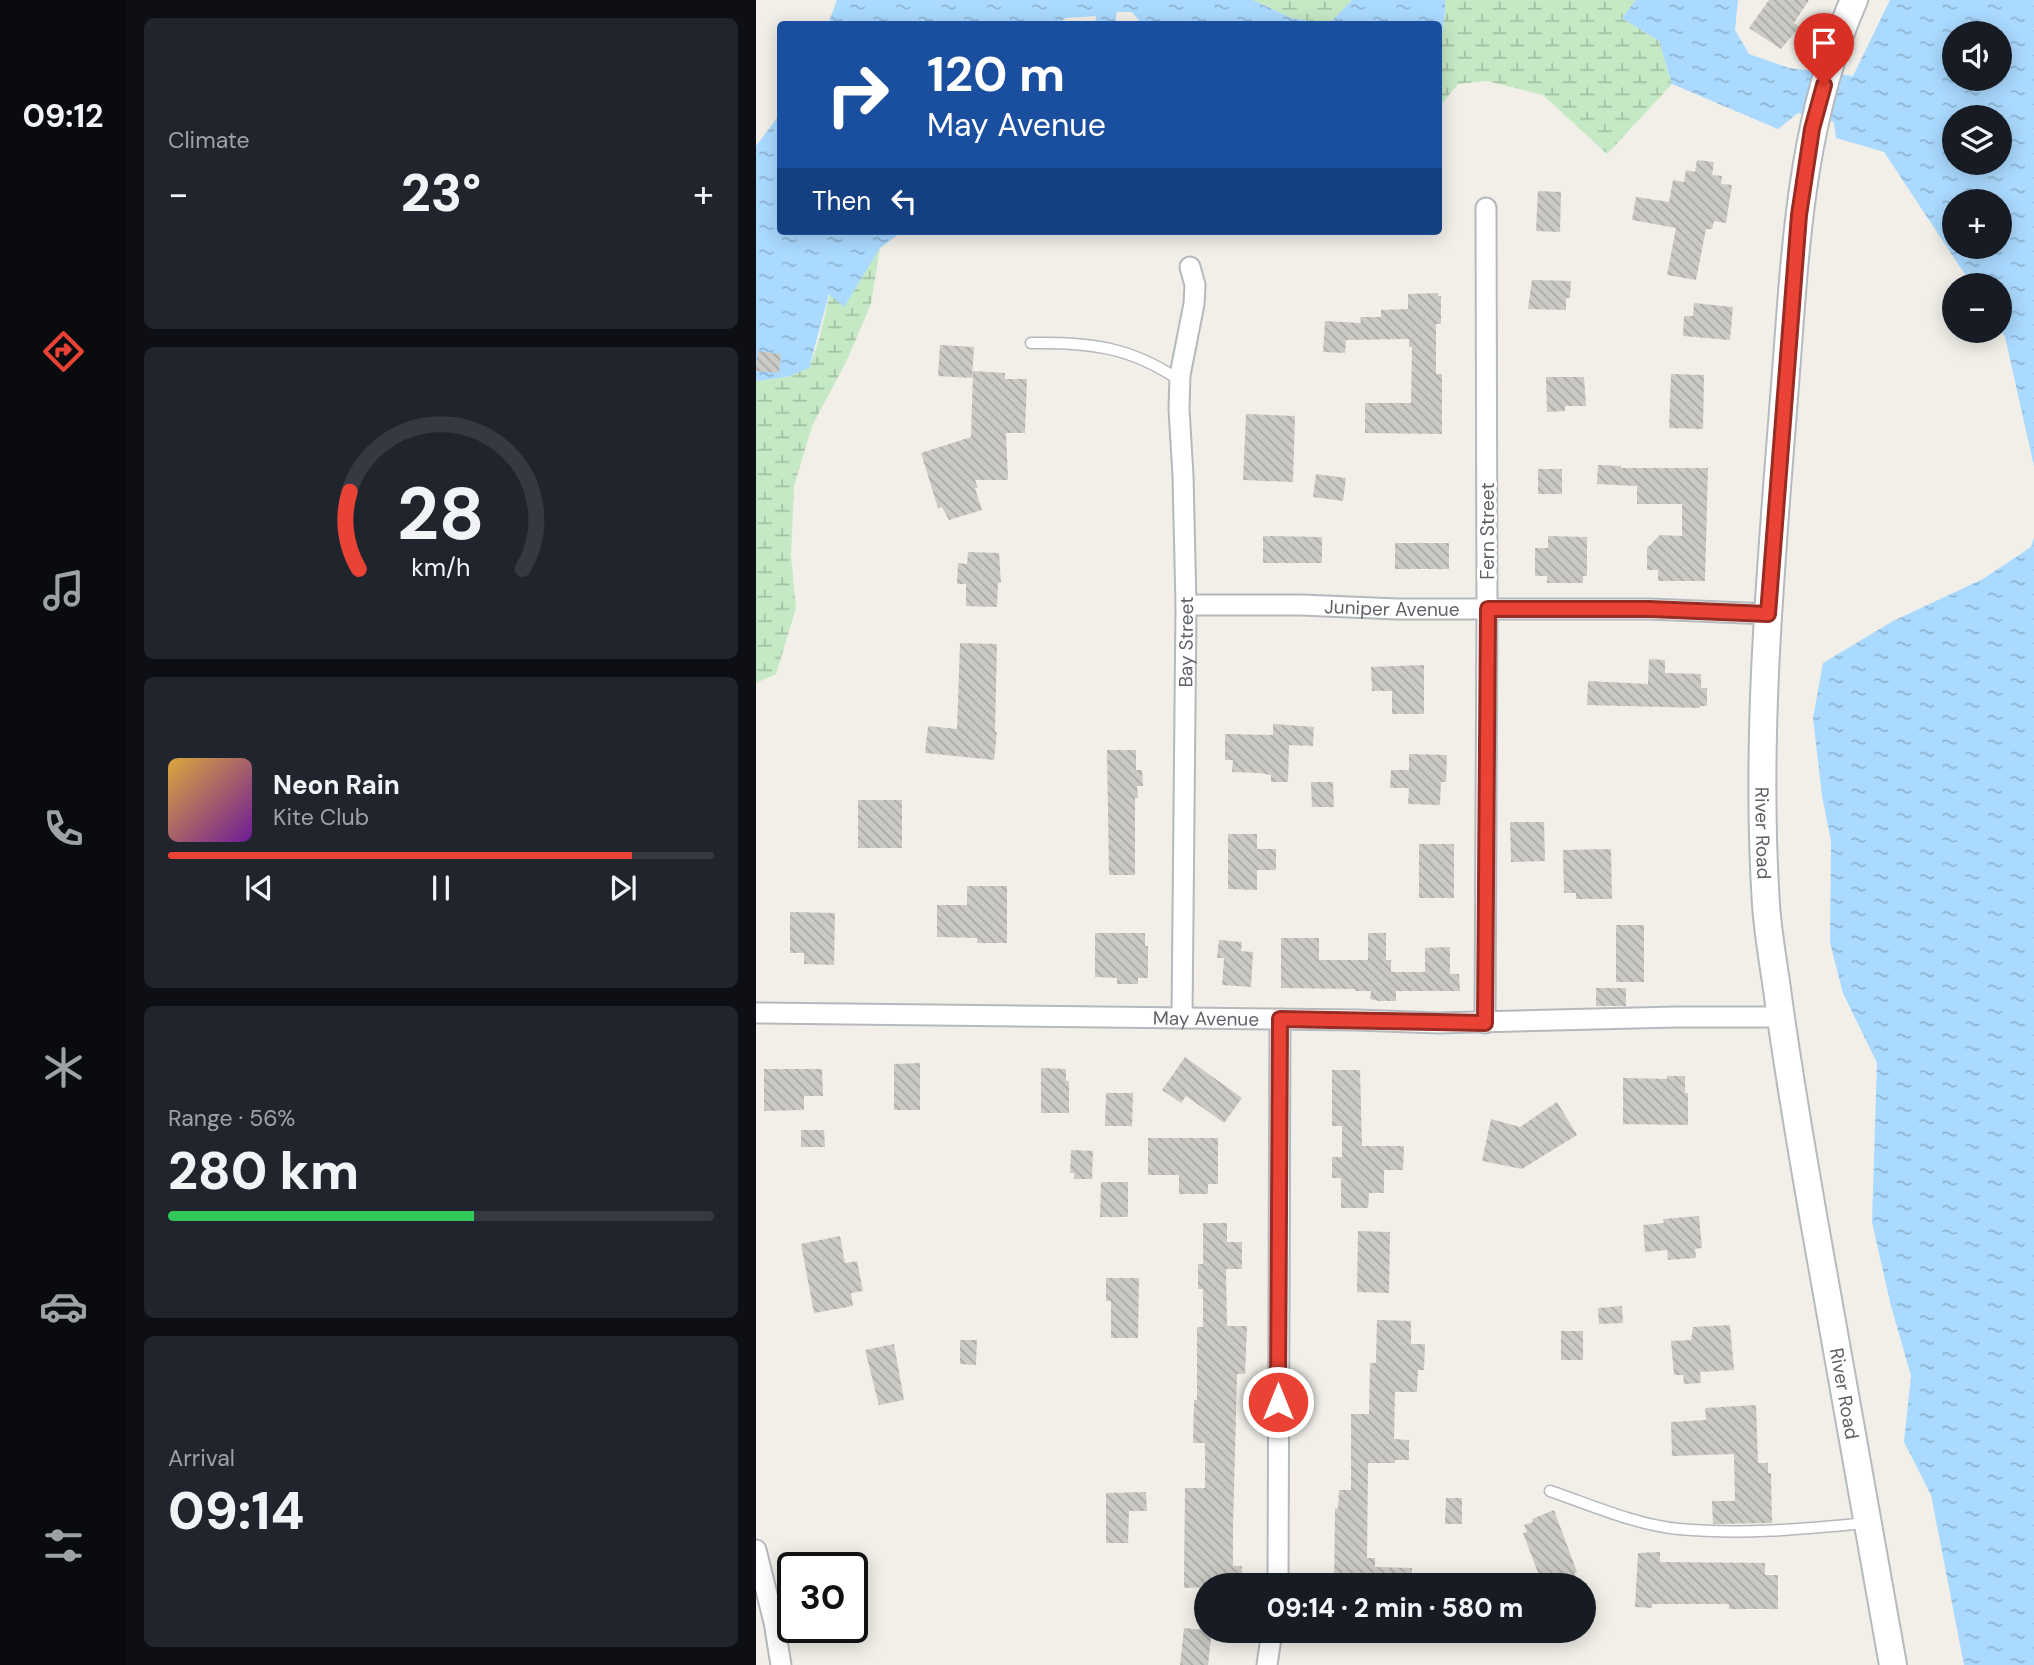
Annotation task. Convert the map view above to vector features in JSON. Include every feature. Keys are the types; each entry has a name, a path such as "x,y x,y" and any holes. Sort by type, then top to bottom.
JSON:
{"street":[{"name":"River Road","path":"1854,0 1840,32 1812,129 1799,215 1768,614 1762,722 1762,824 1766,911 1781,1017 1893,1665"},
{"name":"Fern Street","path":"1485,1023 1488,609 1486,208"},
{"name":"Bay Street","path":"1182,1018 1186,605 1180,381 1194,304 1195,285 1189,267"},
{"name":"Juniper Avenue","path":"1186,605 1650,609 1768,614"},
{"name":"May Avenue","path":"756,1013 1485,1023 1676,1017 1781,1017"},
{"path":"1278,1573 1280,1019"},
{"path":"756,1550 774,1622 781,1665"},
{"path":"1267,1665 1270,1643"}],"lane":[{"path":"1031,344 1073,342 1122,351 1160,368 1180,381"},
{"path":"1550,1491 1614,1514 1677,1529 1769,1532 1868,1523"}],"green space":[{"path":"1253,0 1352,0 1332,21 1291,18"},
{"path":"1445,0 1636,0 1622,18 1659,41 1672,84 1607,154 1543,95 1487,81 1458,84 1442,103 1442,32"},
{"path":"880,248 871,304 847,360 812,426 794,486 791,556 796,608 776,674 756,683 756,381 787,377 809,368 830,293 844,306"}],"water":[{"path":"837,0 1253,0 1291,18 1310,21 1140,21 1132,12 1117,12 1116,21 1095,21 1096,16 1066,18 1062,21 829,21"},
{"path":"1352,0 1445,0 1442,32 1442,21 1332,21"},
{"path":"1636,0 1738,0 1735,30 1749,54 1789,68 1853,76 1890,0 2034,0 2034,466 2006,343 2012,343 2012,273 1964,273 1955,259 2012,259 2012,189 1942,189 1942,240 1884,152 1836,138 1834,122 1798,113 1778,129 1672,84 1659,41 1622,18"},
{"path":"777,118 777,235 898,235 880,248 844,307 829,294 809,368 787,377 756,381 756,146"},
{"path":"2034,537 2034,1665 1964,1665 1931,1495 1904,1442 1911,1376 1891,1306 1872,1222 1877,1063 1843,993 1830,943 1831,841 1822,796 1813,718 1823,663 1893,621 1983,579 2031,547"}],"building":[{"path":"1769,0 1809,0 1794,23 1799,27 1781,49 1749,28"},
{"path":"1697,160 1714,162 1712,175 1722,176 1721,184 1732,185 1726,223 1714,221 1712,229 1706,229 1696,280 1667,275 1676,228 1632,220 1636,197 1669,202 1673,180 1684,182 1686,170 1695,172"},
{"path":"1538,191 1561,192 1560,232 1536,231"},
{"path":"1532,280 1571,281 1566,310 1528,309"},
{"path":"1438,293 1438,296 1441,296 1441,324 1436,324 1436,374 1442,374 1442,434 1365,433 1365,403 1411,403 1412,347 1409,347 1409,339 1346,340 1345,353 1323,352 1325,321 1361,323 1360,317 1381,317 1381,310 1408,309 1408,294"},
{"path":"1694,303 1733,307 1730,340 1683,336 1684,316 1693,316"},
{"path":"940,345 974,347 972,378 938,376"},
{"path":"758,351 781,354 779,373 756,371"},
{"path":"973,371 1005,373 1005,379 1027,379 1025,433 1006,433 1008,480 975,480 982,510 949,520 942,507 938,508 921,453 971,437"},
{"path":"1671,374 1704,375 1703,429 1669,428"},
{"path":"1546,377 1584,377 1586,406 1565,406 1565,411 1547,412"},
{"path":"1246,414 1295,416 1293,482 1243,480"},
{"path":"1598,465 1621,468 1708,468 1705,581 1658,581 1658,570 1647,570 1647,548 1660,535 1682,536 1682,504 1637,504 1637,486 1597,484"},
{"path":"1538,469 1562,469 1562,494 1538,494"},
{"path":"1316,474 1346,478 1343,501 1313,497"},
{"path":"1263,536 1322,537 1322,563 1263,563"},
{"path":"1548,536 1587,537 1587,576 1583,576 1583,583 1547,583 1547,576 1535,576 1535,548 1548,548"},
{"path":"1395,543 1449,543 1449,569 1395,569"},
{"path":"968,552 999,553 1001,583 998,583 997,607 966,606 966,584 957,584 958,563 967,564"},
{"path":"960,643 997,644 997,732 994,760 925,753 928,726 957,729"},
{"path":"1649,659 1665,660 1665,673 1701,674 1701,688 1707,688 1707,706 1587,705 1588,681 1648,684"},
{"path":"1424,665 1424,714 1392,714 1392,691 1372,691 1371,667"},
{"path":"1273,724 1314,727 1313,746 1289,745 1288,782 1271,782 1271,775 1260,773 1232,772 1233,760 1225,760 1225,734 1273,735"},
{"path":"1107,750 1136,750 1136,770 1142,770 1143,786 1137,786 1138,798 1135,798 1135,875 1109,875"},
{"path":"1409,754 1447,755 1446,782 1441,782 1440,805 1408,804 1409,788 1390,788 1391,770 1409,770"},
{"path":"1311,782 1333,782 1334,807 1312,807"},
{"path":"858,800 902,800 902,848 858,848"},
{"path":"1510,822 1544,822 1545,861 1511,862"},
{"path":"1228,834 1257,834 1257,849 1276,849 1276,870 1257,870 1257,890 1228,889"},
{"path":"1419,844 1454,844 1454,898 1419,898"},
{"path":"1611,849 1612,899 1576,899 1576,893 1564,893 1563,850"},
{"path":"967,886 1007,886 1007,943 977,943 977,938 937,937 937,905 967,905"},
{"path":"790,912 835,913 834,965 804,964 804,953 790,953"},
{"path":"1616,925 1644,925 1644,982 1616,982"},
{"path":"1095,933 1145,933 1145,946 1148,946 1148,978 1138,978 1138,984 1117,984 1117,978 1095,977"},
{"path":"1368,933 1386,933 1386,960 1391,960 1391,972 1425,972 1425,948 1450,947 1450,974 1459,974 1460,991 1396,991 1396,1001 1378,1001 1370,999 1371,991 1281,988 1281,938 1319,938 1319,960 1368,960"},
{"path":"1219,940 1242,942 1241,951 1253,952 1251,987 1222,985 1224,958 1217,958"},
{"path":"1596,988 1626,988 1626,1006 1596,1006"},
{"path":"1185,1057 1242,1098 1224,1123 1186,1096 1181,1103 1162,1090"},
{"path":"920,1063 920,1110 894,1110 894,1064"},
{"path":"1041,1068 1066,1069 1066,1080 1069,1082 1069,1113 1041,1113"},
{"path":"764,1069 822,1069 823,1096 804,1096 804,1110 764,1111"},
{"path":"1332,1070 1360,1070 1362,1146 1404,1146 1403,1170 1384,1170 1384,1193 1369,1193 1368,1208 1341,1208 1341,1178 1332,1178 1332,1157 1342,1157 1342,1126 1332,1126"},
{"path":"1667,1076 1685,1076 1688,1125 1623,1124 1623,1078 1667,1079"},
{"path":"1106,1093 1133,1093 1132,1126 1105,1126"},
{"path":"1557,1102 1577,1135 1522,1169 1482,1161 1491,1119 1520,1127"},
{"path":"801,1130 824,1130 825,1147 801,1147"},
{"path":"1148,1138 1218,1138 1218,1184 1208,1184 1208,1194 1179,1194 1179,1175 1148,1175"},
{"path":"1071,1150 1093,1151 1092,1179 1074,1179 1074,1173 1070,1173"},
{"path":"1101,1182 1128,1182 1128,1217 1100,1217"},
{"path":"1699,1216 1702,1248 1695,1249 1696,1258 1668,1260 1667,1250 1645,1252 1643,1225 1664,1223 1663,1219"},
{"path":"1203,1223 1227,1223 1227,1242 1242,1242 1242,1269 1226,1269 1227,1326 1247,1326 1245,1374 1237,1374 1233,1528 1233,1566 1242,1566 1242,1573 1194,1573 1194,1588 1184,1588 1185,1488 1205,1488 1205,1443 1193,1443 1194,1400 1197,1400 1197,1327 1203,1327 1203,1289 1198,1289 1198,1264 1203,1264"},
{"path":"1358,1231 1390,1232 1389,1293 1357,1292"},
{"path":"840,1236 845,1263 857,1261 863,1291 851,1293 853,1306 814,1313 801,1244"},
{"path":"1106,1278 1139,1278 1138,1338 1111,1338 1111,1301 1106,1301"},
{"path":"1622,1306 1623,1323 1599,1324 1598,1308"},
{"path":"1377,1320 1411,1321 1411,1344 1425,1344 1424,1370 1418,1370 1417,1392 1395,1392 1394,1439 1409,1440 1409,1460 1368,1463 1367,1558 1375,1558 1375,1567 1412,1568 1412,1573 1334,1573 1335,1508 1338,1508 1339,1490 1351,1490 1351,1414 1369,1414 1370,1363 1376,1363"},
{"path":"1730,1325 1734,1370 1700,1372 1701,1383 1684,1384 1683,1375 1674,1375 1671,1341 1691,1340 1693,1327"},
{"path":"1561,1331 1583,1331 1583,1360 1561,1360"},
{"path":"960,1340 977,1340 976,1365 960,1364"},
{"path":"894,1344 904,1400 879,1405 865,1350"},
{"path":"1756,1405 1758,1463 1768,1463 1768,1473 1771,1473 1772,1523 1713,1524 1712,1501 1735,1501 1734,1454 1672,1456 1671,1422 1706,1420 1705,1408"},
{"path":"1146,1492 1147,1511 1129,1511 1128,1543 1106,1543 1106,1493"},
{"path":"1446,1498 1462,1498 1462,1524 1445,1524"},
{"path":"1554,1510 1577,1572 1538,1573 1523,1533 1527,1532 1524,1525 1533,1522 1532,1519"},
{"path":"1660,1552 1660,1562 1765,1563 1765,1575 1778,1575 1778,1609 1729,1609 1729,1604 1652,1604 1652,1608 1635,1607 1638,1553"},
{"path":"1184,1628 1194,1629 1194,1643 1211,1643 1208,1665 1180,1665"}],"route":[{"path":"1278,1402 1280,1019 1485,1023 1488,609 1650,609 1768,614 1799,215 1812,129 1824,85"}]}
